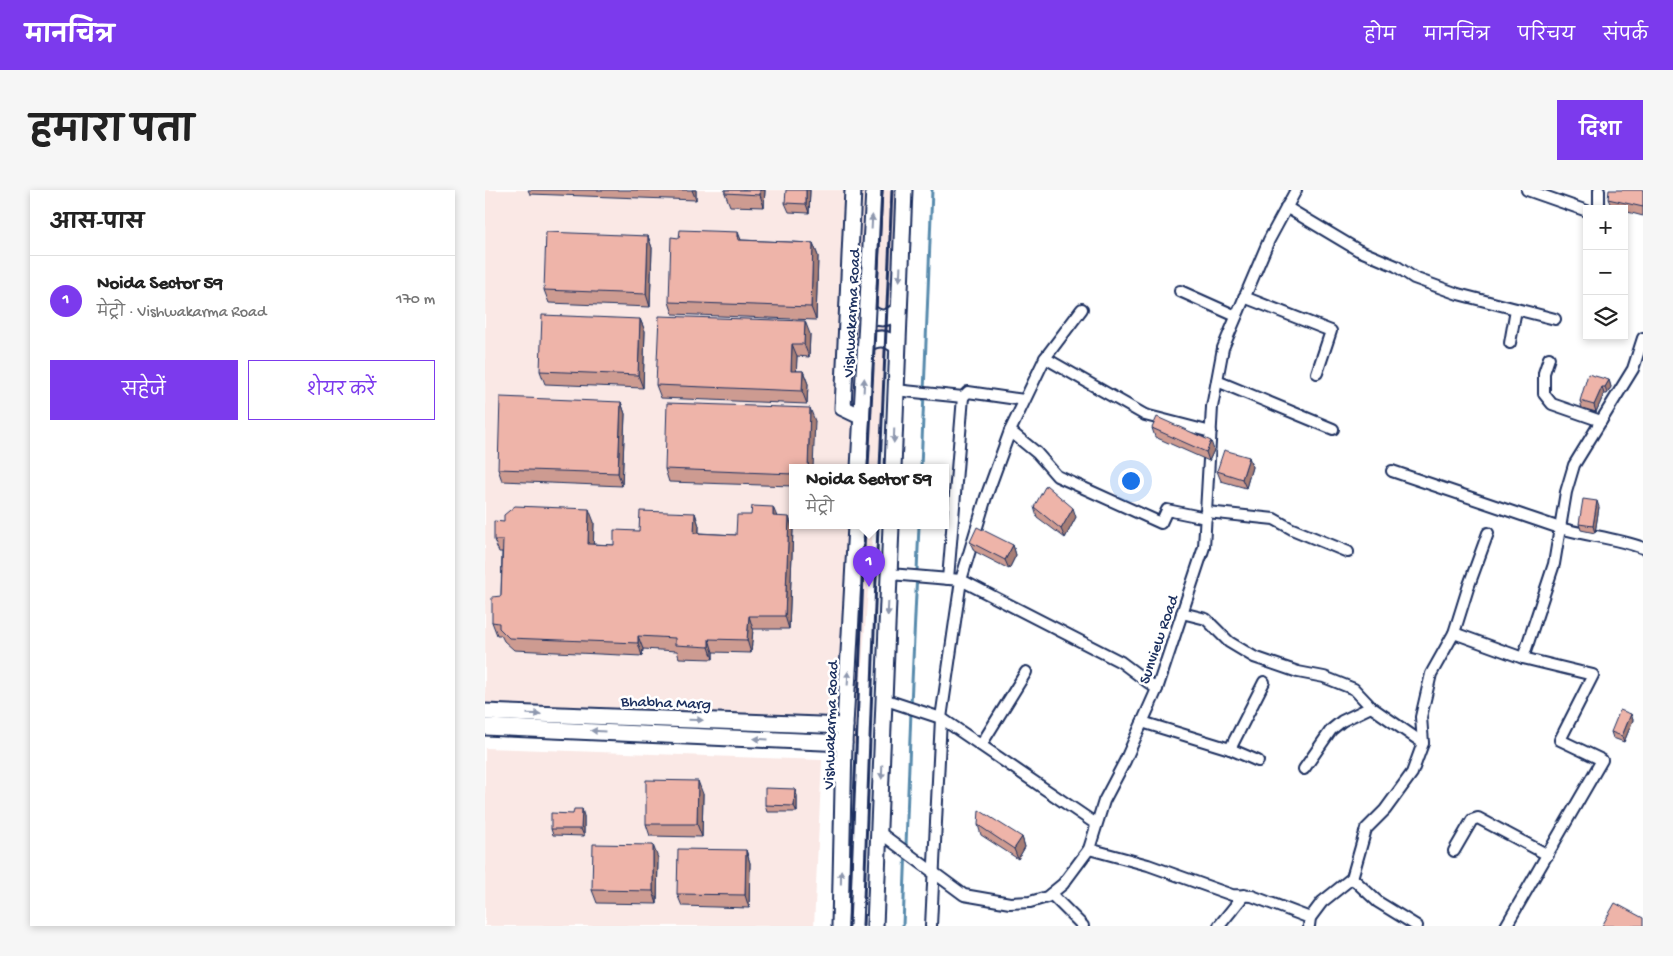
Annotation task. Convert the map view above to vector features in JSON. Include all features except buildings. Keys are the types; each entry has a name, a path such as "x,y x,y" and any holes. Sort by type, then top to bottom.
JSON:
{"main road":[{"path":"853,190 843,408 862,417"},
{"name":"Vishwakarma Road","path":"859,464 874,190"},
{"path":"893,464 904,190"},
{"path":"849,262 870,269"},
{"path":"868,310 873,316 883,318 892,316 898,310"},
{"path":"866,344 881,339 891,341 897,346"},
{"name":"Vishwakarma Road","path":"840,926 844,743 856,529"},
{"path":"875,926 891,529"},
{"name":"Bhabha Marg","path":"485,712 845,726"},
{"path":"797,724 797,741"},
{"name":"Bhabha Marg","path":"485,727 844,743"}],"street":[{"name":"Sunview Road","path":"879,832 964,895 1010,903 1030,902 1051,894 1063,884 1089,849 1104,801 1157,689 1204,547 1211,432 1223,348 1244,297 1286,207 1296,190"},
{"path":"1527,190 1551,194 1583,209"},
{"path":"1599,190 1599,205"},
{"path":"1286,207 1358,250 1396,266 1414,278 1458,294 1555,319"},
{"path":"1180,291 1236,316"},
{"path":"1244,297 1331,331 1317,374"},
{"path":"931,926 932,873 941,718 961,580 986,497 1010,431 1045,358 1082,309"},
{"path":"1510,343 1516,309"},
{"path":"1523,658 1554,564 1565,492 1574,465 1633,369 1642,341"},
{"path":"1045,358 1145,415 1211,432"},
{"path":"1549,358 1544,373 1543,394 1552,404 1601,421"},
{"path":"1217,381 1333,429"},
{"path":"895,390 963,397"},
{"path":"948,579 963,397 968,392 1025,400"},
{"path":"1010,431 1037,453 1057,476 1161,523 1167,510 1206,515 1274,519 1292,529 1348,552"},
{"path":"1391,472 1560,528 1621,540 1643,548"},
{"path":"1089,849 1148,865 1222,892 1244,895 1309,922 1322,902 1353,878 1366,829 1385,810 1412,773 1423,743 1421,717 1431,674 1454,633 1488,533"},
{"path":"889,574 961,580 1121,662 1157,689"},
{"path":"1182,613 1206,619 1229,642 1254,657 1298,672 1324,677 1354,689 1371,707 1423,743"},
{"path":"1454,633 1523,658 1593,675 1560,740 1602,760 1506,926"},
{"path":"981,745 1026,672"},
{"path":"1230,749 1265,682"},
{"path":"883,699 941,718 1096,824"},
{"path":"1304,769 1331,730 1342,721 1371,707"},
{"path":"1142,722 1230,749 1258,761"},
{"path":"1454,851 1472,820 1478,818 1548,855"},
{"path":"1353,878 1378,902 1417,926"},
{"path":"1051,894 1083,926"},
{"path":"1219,926 1244,895"}],"shaded area":[{"path":"485,190 899,190 878,464 789,464 789,529 873,529 856,744 485,729"},
{"path":"485,748 822,760 814,926 485,926"}],"waterway":[{"path":"921,464 932,190"},
{"path":"911,705 919,529"},
{"path":"903,926 911,711"}],"railway":[{"path":"868,464 882,190"},
{"path":"880,464 892,190"},
{"path":"849,926 865,529"},
{"path":"863,926 878,529"}],"place":[{"name":"Noida Sector 59","path":"869,587"}]}
